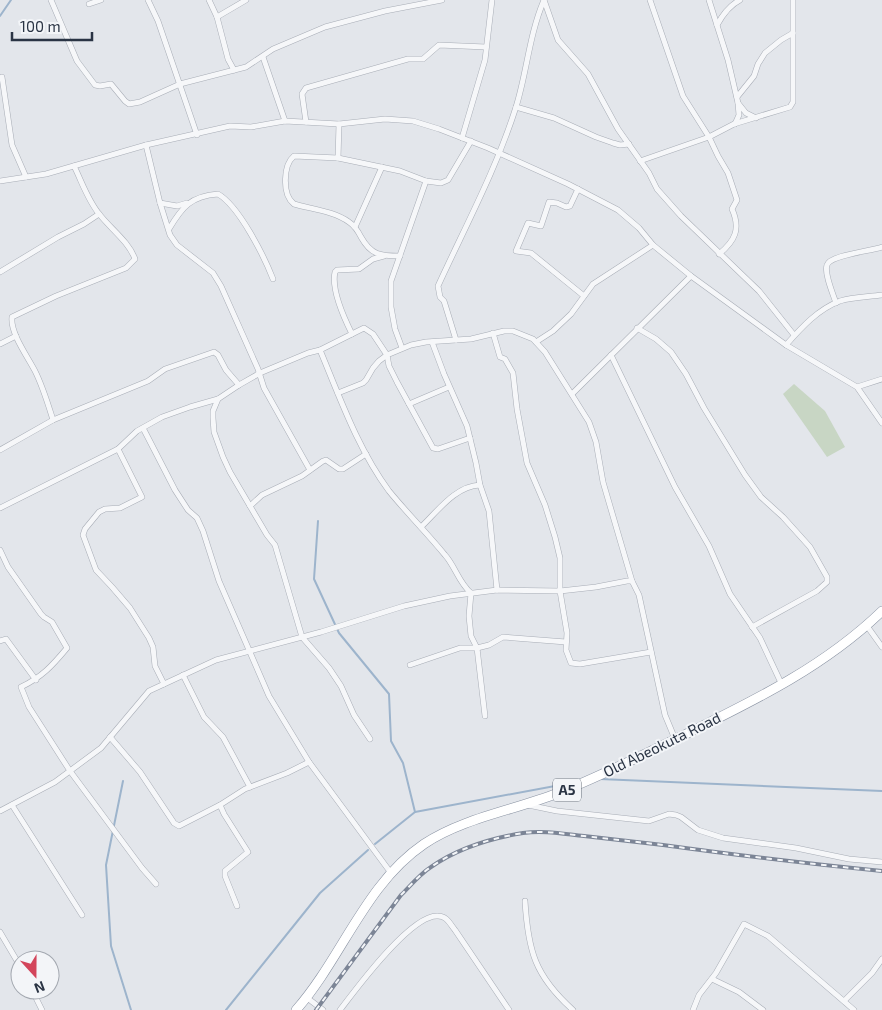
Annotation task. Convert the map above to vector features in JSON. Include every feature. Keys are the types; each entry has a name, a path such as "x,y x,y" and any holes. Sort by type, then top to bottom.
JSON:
{"highway":[{"name":"Old Abeokuta Road","path":"296,1010 376,892 391,873 424,844 444,832 466,823 527,805 583,784 744,706 816,664 866,626 882,611"}],"street":[{"path":"51,0 76,61 96,85 111,84 124,101 130,104 140,102 180,84 246,67 273,49 325,27 406,6 442,0"},
{"path":"89,4 102,0"},
{"path":"148,0 158,22 197,135"},
{"path":"208,0 216,17 228,59 234,70"},
{"path":"216,17 246,0"},
{"path":"404,0 406,6"},
{"path":"462,138 485,60 492,0"},
{"path":"456,340 444,301 440,297 438,286 486,186 499,153 516,107 533,29 544,0"},
{"path":"544,0 558,40 588,74 618,129 666,200 759,292 794,336"},
{"path":"650,0 683,96 709,137 728,173 737,200 732,209 735,217 735,235 731,244 719,254"},
{"path":"708,0 728,60 737,100 739,115 734,124"},
{"path":"717,25 725,12 740,0"},
{"path":"640,162 709,137 734,124 790,107 793,102 793,0"},
{"path":"737,100 754,76 758,64 765,53 780,40 793,33"},
{"path":"306,122 302,94 306,88 408,59 423,59 439,45 486,47"},
{"path":"263,56 285,121"},
{"path":"2,76 12,145 26,177"},
{"path":"737,100 746,113 756,118"},
{"path":"516,107 554,118 613,143 620,145 629,144"},
{"path":"0,180 46,174 146,146 230,126 251,126 285,121 338,124 385,119 413,121 499,153 578,189 618,210 639,228 653,245 691,276 786,345 857,387 882,423"},
{"path":"338,124 338,158"},
{"path":"384,256 372,252 366,246 355,227 349,222 337,216 294,204 289,200 285,180 291,158 338,158 400,171 426,181 441,183 447,182 471,141"},
{"path":"146,146 160,203 169,229 177,244 213,273 221,286 260,373 264,388 310,470"},
{"path":"53,420 36,373 16,336 11,323 12,317 56,296 126,268 135,259 130,249 99,214 74,166"},
{"path":"355,227 382,168"},
{"path":"402,348 395,330 391,307 392,281 426,181"},
{"path":"578,189 570,206 566,207 549,202 541,226 528,223 516,251 531,253 584,296"},
{"path":"169,229 176,216 188,203 196,198 218,194 226,198 246,227 267,263 273,279"},
{"path":"160,203 177,206 188,203"},
{"path":"0,272 99,214"},
{"path":"536,342 563,322 593,284 653,245"},
{"path":"836,303 830,286 826,267 827,263 834,258 882,247"},
{"path":"352,334 338,298 335,272 337,270 359,269 373,259 384,256 400,256"},
{"path":"572,394 691,276"},
{"path":"786,345 818,313 836,303 861,297 882,295"},
{"path":"0,508 118,449 143,428 162,417 218,399 239,384 260,373 320,350 364,328 373,334 387,355 389,366 435,450 470,438"},
{"path":"637,328 656,339 671,352 686,374 744,474 761,497 783,517 810,548 827,577 826,582 817,591 752,627"},
{"path":"338,393 356,387 366,380 373,368 387,355 402,348 432,342 471,339 504,330 514,331 536,342 546,352 589,422 596,442 603,482 632,581 639,595 665,716 676,739"},
{"path":"493,333 500,357 504,359 512,373 527,464 545,505 555,536 560,558 560,592 567,633 568,658 574,664 587,664 651,652"},
{"path":"0,344 16,336"},
{"path":"432,342 449,387 467,426 480,485 489,511 497,590"},
{"path":"320,350 366,454 389,490 446,556 465,588 471,593"},
{"path":"0,450 53,420 148,381 165,369 206,353 214,352 226,370 239,384"},
{"path":"611,355 675,487 708,546 730,594 760,638 782,685"},
{"path":"857,387 882,379"},
{"path":"409,404 449,387"},
{"path":"218,399 213,411 214,432 226,465 267,535 275,545 302,637 329,668 341,686 354,715 370,739"},
{"path":"143,428 175,490 188,510 197,518 203,530 219,581 248,652 269,696 309,762 391,873"},
{"path":"118,449 142,497 115,510 105,509 99,512 83,534 96,570 130,608 149,638 153,647 155,666 164,684"},
{"path":"250,506 268,491 302,476 323,460 339,469 343,469 366,454"},
{"path":"421,527 465,487 480,485"},
{"path":"0,550 8,567 44,618 52,622 67,648 48,670 36,680 21,687 29,707 70,771 156,884"},
{"path":"0,812 55,782 101,748 149,691 216,660 302,637 404,606 471,593 497,590 560,592 632,581"},
{"path":"471,593 469,616 472,641 477,648 485,716"},
{"path":"866,626 882,647"},
{"path":"410,665 460,648 477,648 489,645 503,637 566,642"},
{"path":"0,641 6,639 36,680"},
{"path":"183,675 204,717 223,737 250,788"},
{"path":"110,737 140,772 174,823 179,826 250,788 309,762"},
{"path":"220,804 224,814 248,852 227,869 225,876 237,906"},
{"path":"12,805 82,915"},
{"path":"527,805 557,811 649,821 669,814 676,815 698,830 723,838 796,848 849,859 882,862"},
{"path":"525,901 528,935 538,966 545,980 556,994 573,1010"},
{"path":"340,1010 385,954 416,925 437,915 446,918 509,1010"},
{"path":"693,1010 705,984 712,979 744,924 768,936 854,1010"},
{"path":"0,932 11,950"},
{"path":"844,1001 872,973 882,959"},
{"path":"712,979 739,992 763,1010"},
{"path":"306,997 322,1010"}],"green space":[{"path":"794,384 825,411 845,447 827,457 783,394"}],"waterway":[{"path":"0,16 11,0"},
{"path":"318,521 314,579 339,633 389,694 391,741 403,763 415,812"},
{"path":"600,779 882,791"},
{"path":"123,781 106,865 111,946 131,1010"},
{"path":"375,844 415,812 571,783"},
{"path":"226,1010 320,893 368,850"}],"railway":[{"path":"316,1010 401,895 419,877 452,854 499,838 531,832 554,833 882,871"}]}
